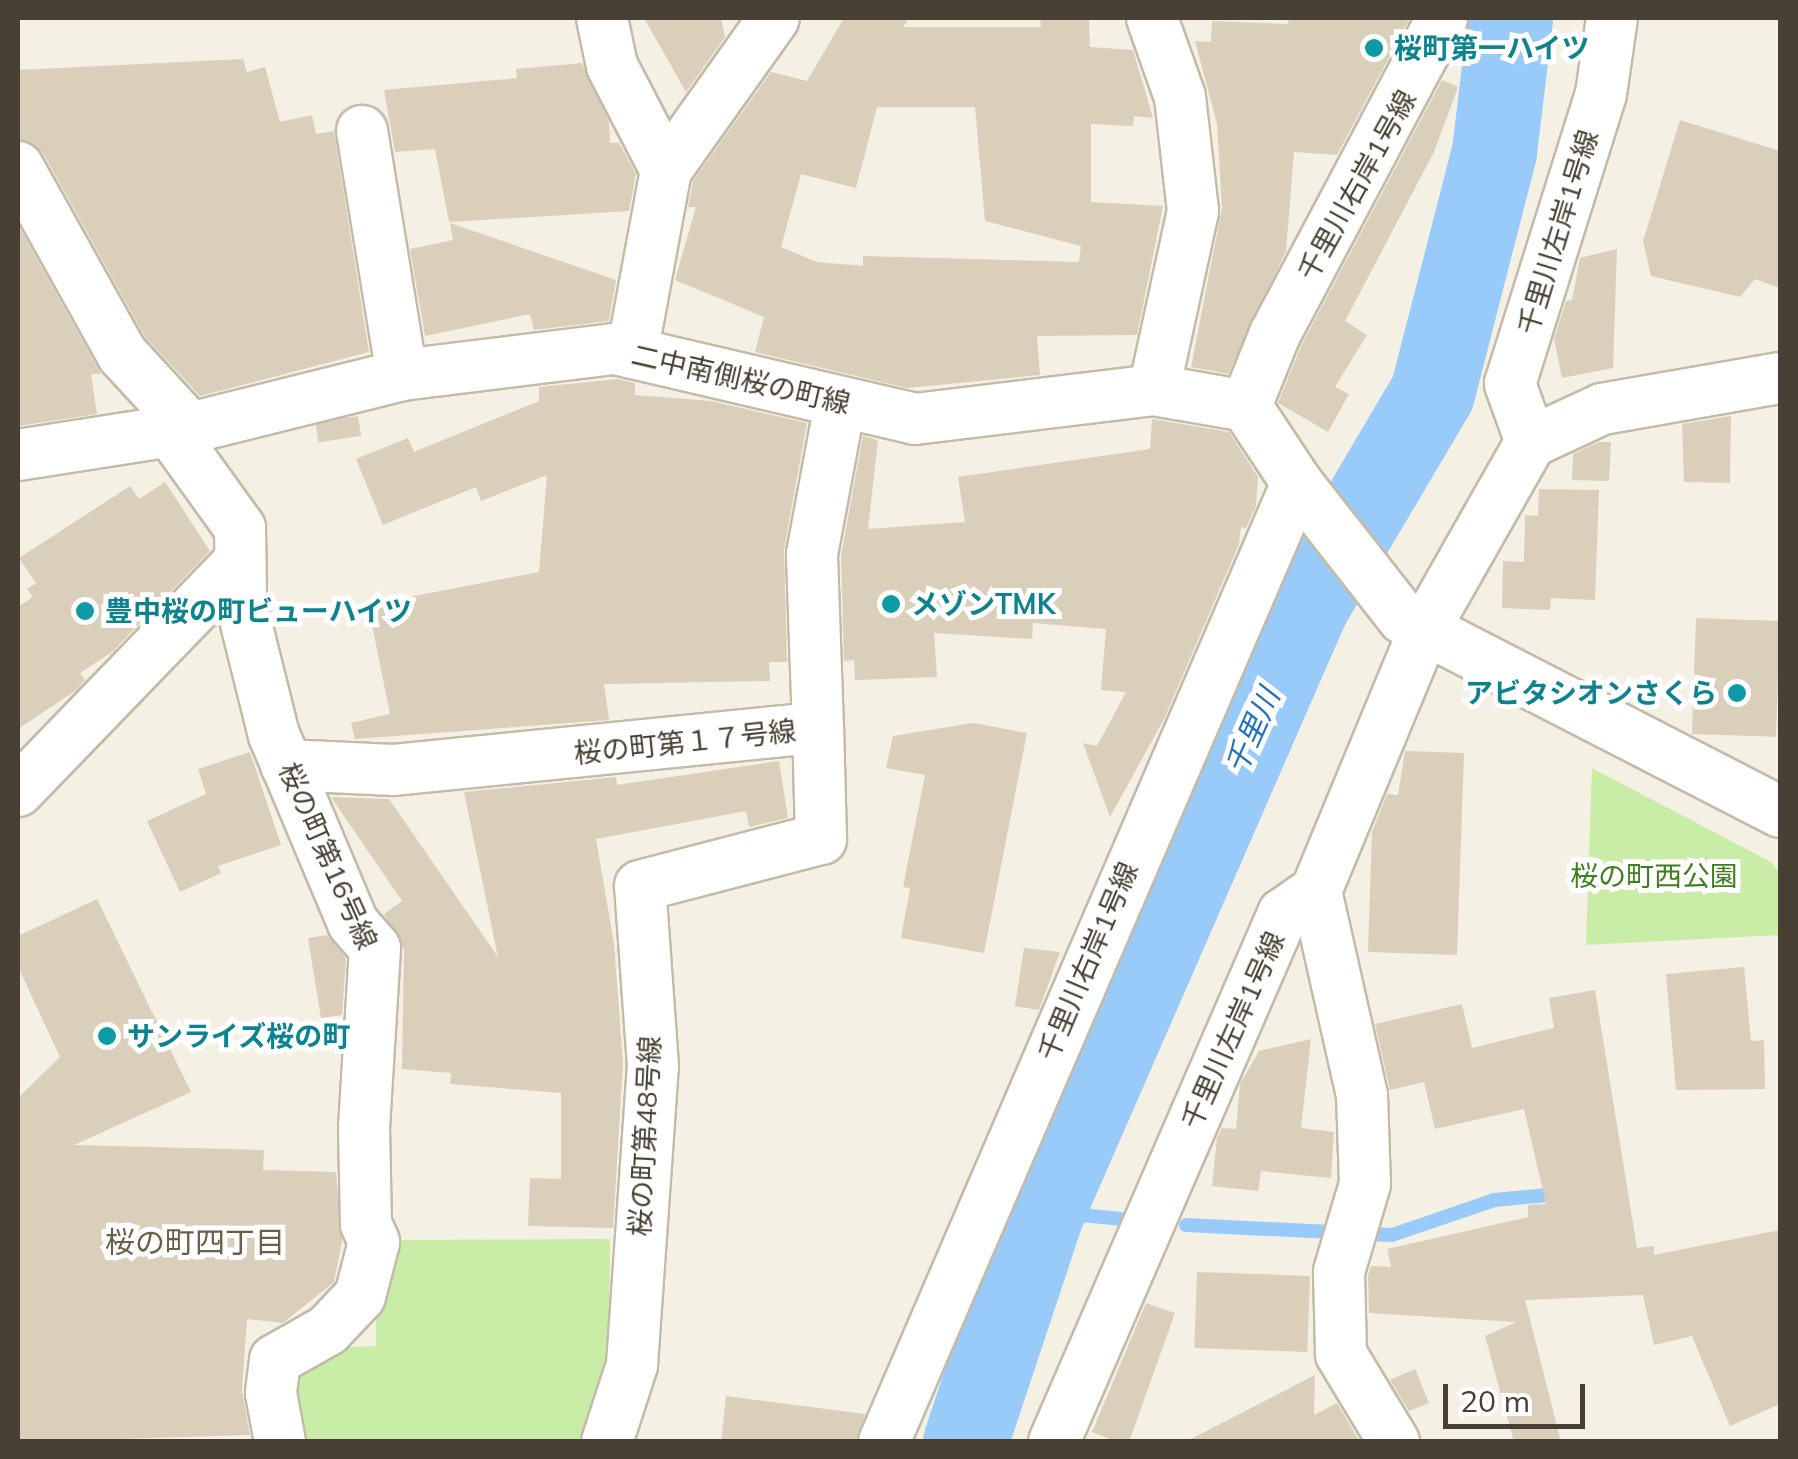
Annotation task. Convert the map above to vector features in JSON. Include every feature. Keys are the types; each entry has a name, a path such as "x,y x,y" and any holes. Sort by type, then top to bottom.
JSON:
{"street":[{"path":"602,18 612,66 666,170"},
{"path":"632,353 666,170 774,18"},
{"path":"1152,18 1180,97 1193,211 1154,390"},
{"name":"千里川右岸1号線","path":"1246,406 1274,334 1442,18"},
{"name":"千里川左岸1号線","path":"1531,442 1510,384 1601,94 1612,18"},
{"path":"362,131 402,374"},
{"name":"桜の町第16号線","path":"18,167 122,354 180,429 240,528 241,603 286,764 353,923 375,948 364,1128 366,1224 374,1242 360,1296 328,1330 276,1360 271,1393 280,1442"},
{"name":"二中南側桜の町線","path":"18,455 180,429 402,374 615,349 915,419 1154,390 1246,406"},
{"path":"1414,624 1531,442 1602,410 1780,378"},
{"name":"桜の町第１７号線","path":"286,764 394,770 818,728 812,554 840,404"},
{"path":"1246,406 1301,488 1414,624 1780,812"},
{"name":"千里川右岸1号線","path":"884,1442 1301,488"},
{"path":"24,782 240,561"},
{"name":"千里川左岸1号線","path":"1054,1442 1283,914 1316,890 1414,624"},
{"name":"桜の町第48号線","path":"607,1442 632,1365 654,1066 640,886 822,839 818,728"},
{"path":"1316,890 1362,1095 1365,1184 1339,1272 1341,1354 1394,1442"}],"green space":[{"name":"桜の町西公園","path":"1592,768 1771,862 1780,874 1780,935 1586,945"},
{"path":"610,1239 609,1342 585,1441 304,1441 290,1392 300,1365 331,1348 376,1346 376,1289 395,1240"}],"building":[{"path":"644,18 721,18 725,37 686,92"},
{"path":"844,18 909,18 903,27 1041,27 1040,18 1089,18 1090,47 1133,50 1153,118 1134,116 1133,126 1091,124 1091,202 1163,206 1137,335 1037,336 1040,375 907,388 755,352 764,317 675,280 696,207 688,207 693,181 771,72 807,81","holes":["877,107 975,107 985,221 1081,246 1079,262 863,256 863,266 817,262 781,247 801,174 856,188"]},
{"path":"1289,18 1410,18 1337,155 1294,152 1286,251 1228,374 1191,367 1222,208 1217,124 1195,41 1211,42 1212,21 1288,24"},
{"path":"243,59 247,72 265,67 280,122 312,115 316,134 334,131 369,352 200,396 145,337 43,153 18,138 18,70"},
{"path":"582,63 609,122 610,143 619,143 636,174 629,211 449,222 435,149 395,152 384,90 517,78 516,69"},
{"path":"1442,80 1458,87 1434,152 1345,321 1367,335 1335,387 1349,394 1328,432 1278,403 1301,346"},
{"path":"1680,120 1780,151 1780,288 1755,279 1740,297 1651,276 1643,241"},
{"path":"450,223 616,280 609,321 534,330 530,314 425,336 410,249 453,240"},
{"path":"18,225 101,374 91,374 97,414 18,426"},
{"path":"1617,249 1613,368 1562,378 1554,339 1566,301 1572,300 1580,258"},
{"path":"618,379 635,383 635,395 711,401 807,423 784,549 787,662 769,662 770,681 604,684 609,720 355,739 351,723 390,714 368,605 539,572 547,475 481,501 476,487 383,525 356,459 408,438 414,452 539,401 539,387"},
{"path":"358,416 361,436 319,442 316,423"},
{"path":"1731,416 1730,483 1684,482 1682,424"},
{"path":"1152,419 1229,432 1258,477 1256,506 1246,528 1241,527 1239,544 1164,719 1110,817 1083,743 1097,746 1126,692 1101,690 1106,629 1033,623 1032,639 934,633 937,677 855,680 854,660 844,661 841,556 863,436 878,440 868,529 965,522 958,477 1150,449"},
{"path":"1599,442 1611,442 1609,481 1572,480 1573,454"},
{"name":"豊中桜の町ビューハイツ","path":"165,482 210,551 112,652 80,673 85,680 75,691 18,729 18,607 33,597 27,589 36,583 19,558 130,486 139,499"},
{"path":"1539,489 1599,490 1595,600 1551,598 1550,610 1502,608 1503,561 1524,562 1525,515 1538,516"},
{"name":"アビタシオンさくら","path":"1696,618 1780,621 1776,737 1692,734"},
{"path":"973,723 1027,733 984,953 901,938 910,888 903,887 925,775 886,768 893,736"},
{"path":"1405,751 1464,753 1457,955 1368,952 1372,832 1387,794 1398,795"},
{"path":"250,752 281,845 218,866 221,873 180,892 147,821 206,794 198,769"},
{"path":"779,761 788,818 749,827 746,811 596,839 614,944 623,1063 613,1228 528,1226 530,1178 561,1179 561,1093 450,1084 451,1073 402,1069 404,950 384,914 402,901 331,797 389,799 498,957 464,792 616,777 617,785"},
{"path":"97,899 191,1092 74,1145 264,1150 263,1170 336,1172 342,1242 334,1282 283,1323 247,1319 242,1390 250,1435 18,1442 18,1098 60,1057 18,967 18,936"},
{"path":"327,935 346,958 342,1015 321,1018 308,938"},
{"path":"1024,948 1060,952 1039,1010 1015,1006"},
{"path":"1744,967 1751,1041 1764,1040 1765,1089 1676,1090 1666,974"},
{"path":"1595,990 1637,1248 1654,1246 1654,1255 1780,1230 1780,1404 1730,1426 1692,1336 1654,1345 1643,1295 1525,1300 1561,1442 1514,1442 1485,1336 1516,1322 1369,1313 1368,1276 1371,1266 1391,1267 1387,1249 1528,1217 1528,1205 1546,1204 1524,1109 1435,1129 1424,1082 1390,1090 1375,1024 1462,1004 1472,1048 1554,1028 1549,998"},
{"path":"1311,1039 1301,1128 1334,1132 1331,1178 1261,1171 1258,1191 1212,1186 1217,1138 1222,1128 1236,1129 1240,1084 1259,1051"},
{"path":"1197,1272 1310,1276 1307,1352 1194,1348"},
{"path":"1146,1303 1175,1313 1129,1442 1117,1442 1092,1432"},
{"path":"1415,1369 1429,1403 1409,1411 1390,1380"},
{"path":"1315,1375 1314,1415 1337,1403 1360,1442 1185,1442"},
{"path":"726,1396 865,1414 856,1442 721,1442"}],"waterway":[{"name":"千里川","path":"965,1442 1042,1211 1307,604 1432,393 1494,151 1510,18"},
{"path":"1186,1225 1392,1235 1494,1200 1560,1194"},
{"path":"1042,1211 1130,1220"}],"place":[{"name":"桜町第一ハイツ","path":"1374,48"},
{"name":"メゾンTMK","path":"891,604"},
{"name":"豊中桜の町ビューハイツ","path":"85,611"},
{"name":"アビタシオンさくら","path":"1737,693"},
{"name":"サンライズ桜の町","path":"107,1036"}],"district":[{"name":"桜の町四丁目","path":"195,1242"}]}
